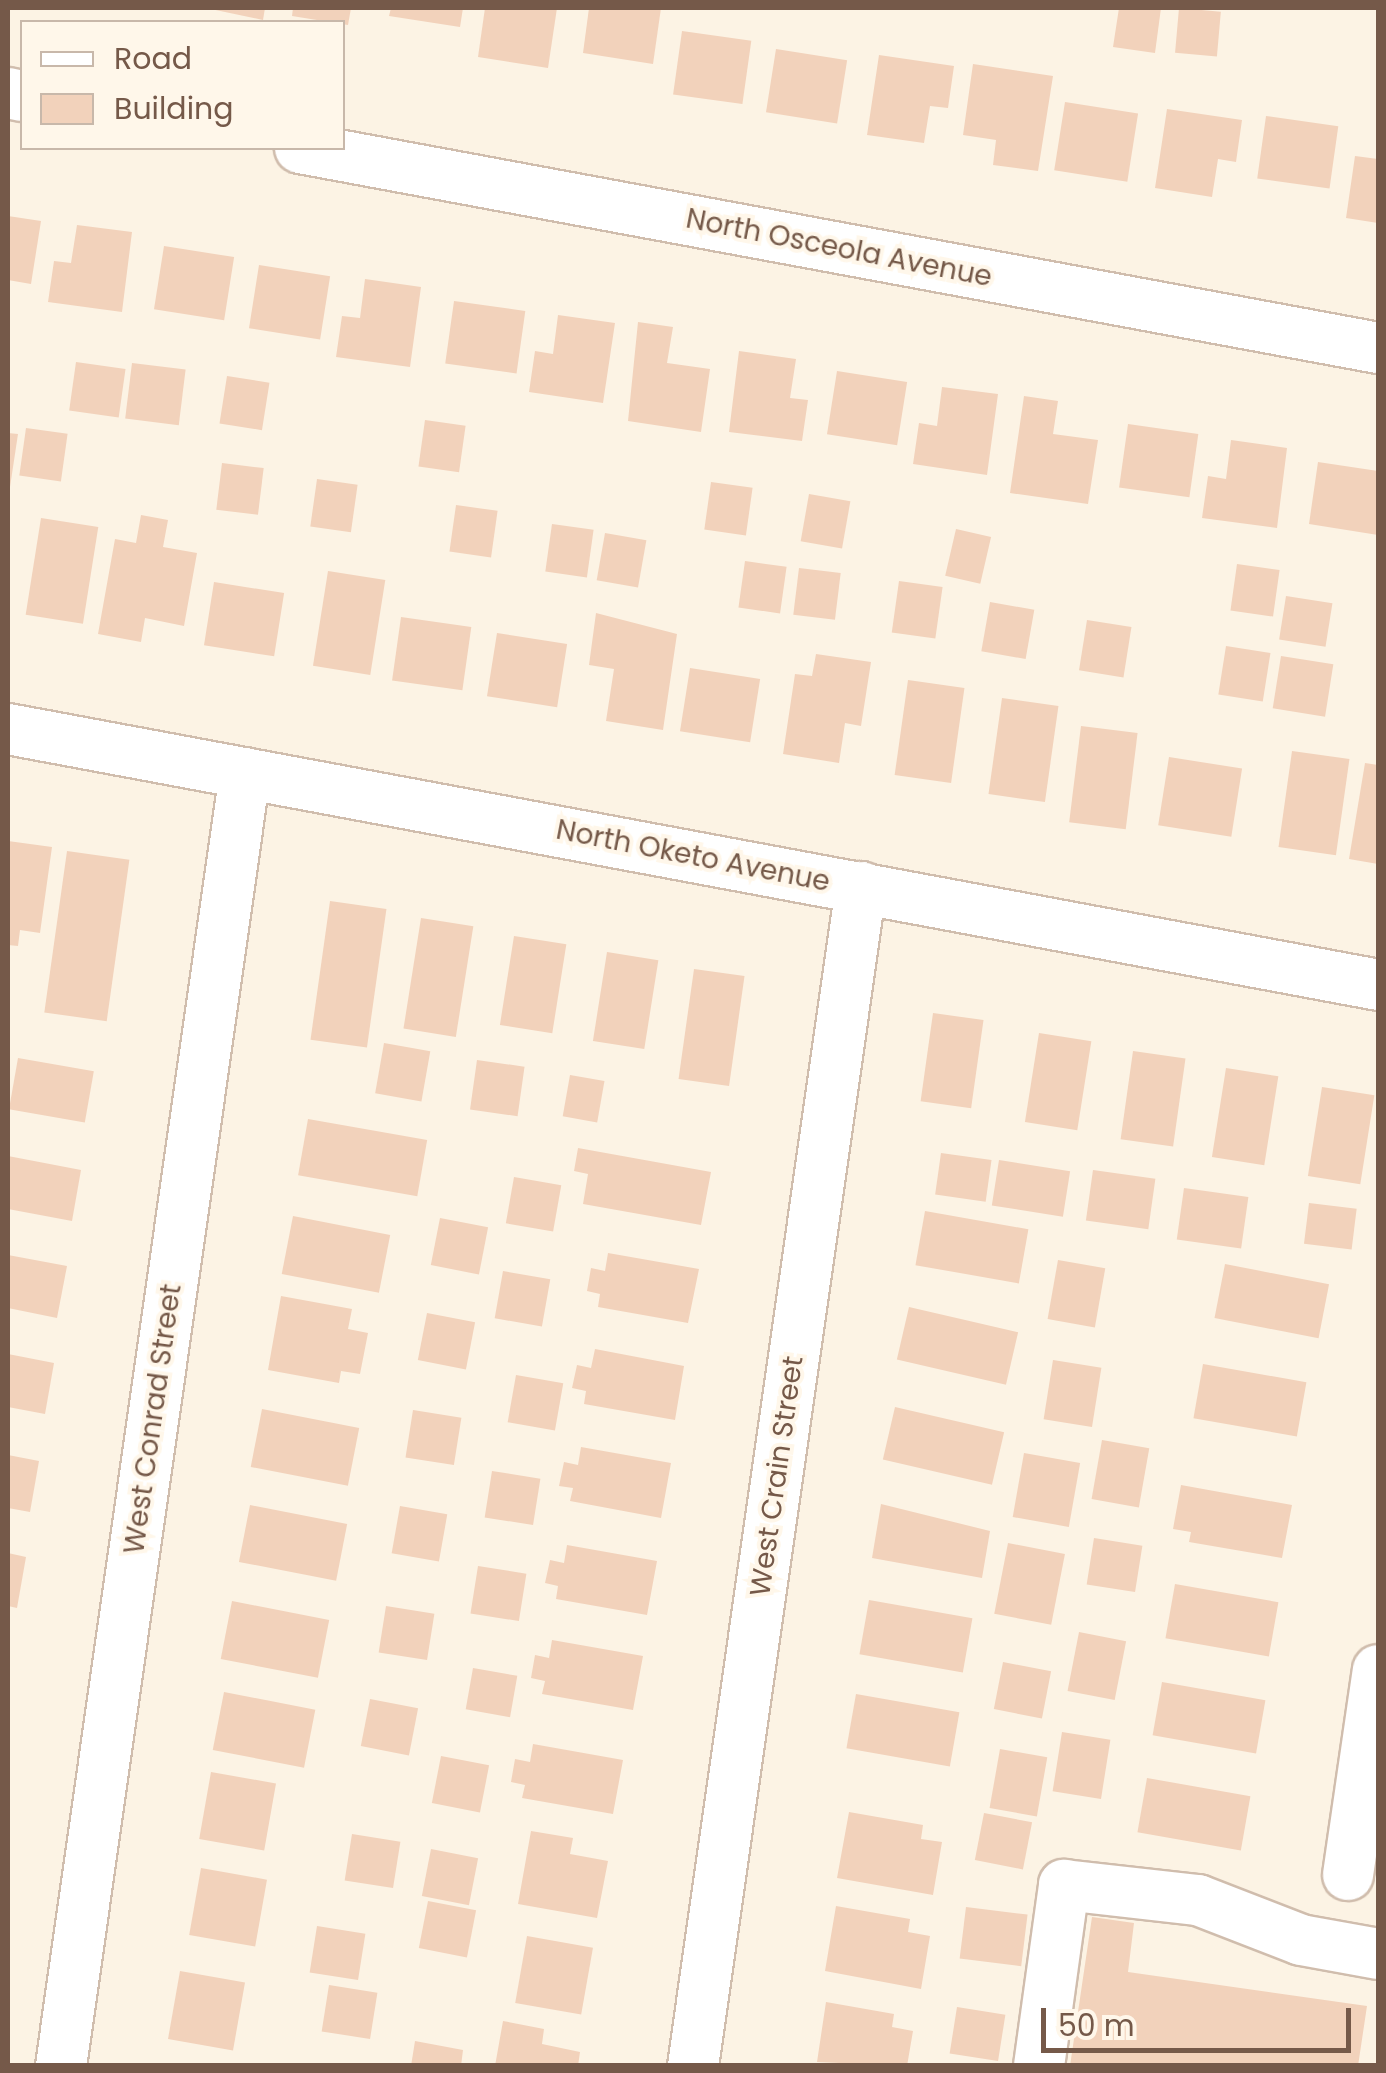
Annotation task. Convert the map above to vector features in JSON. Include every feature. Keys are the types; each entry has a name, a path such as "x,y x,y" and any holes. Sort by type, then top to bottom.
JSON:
{"street":[{"name":"North Osceola Avenue","path":"311,150 1378,348"},
{"name":"North Oketo Avenue","path":"8,729 1378,985"},
{"name":"West Conrad Street","path":"61,2066 246,773"},
{"name":"West Crain Street","path":"693,2066 861,888"},
{"path":"1348,1876 1378,1670"},
{"path":"1039,2066 1064,1885 1198,1900 1301,1940 1378,1954"}],"building":[{"path":"206,8 265,8 263,20"},
{"path":"293,8 351,8 348,25 345,20 292,16"},
{"path":"391,8 463,8 460,27 389,16"},
{"path":"485,8 557,8 548,68 478,57"},
{"path":"589,8 661,8 653,64 583,53"},
{"path":"1119,8 1161,8 1155,53 1113,47"},
{"path":"1179,8 1221,12 1217,56 1175,53"},
{"path":"682,31 751,41 742,104 673,94"},
{"path":"776,49 847,60 837,123 766,112"},
{"path":"879,55 954,66 948,108 930,106 924,143 867,135"},
{"path":"973,64 1053,76 1038,171 993,165 996,140 963,135"},
{"path":"1065,102 1138,114 1127,182 1054,170"},
{"path":"1167,109 1242,120 1236,162 1218,159 1212,197 1155,188"},
{"path":"1266,116 1338,126 1330,189 1257,178"},
{"path":"1355,156 1378,159 1378,223 1346,218"},
{"path":"8,216 41,221 31,284 8,280"},
{"path":"77,225 132,232 122,312 48,302 54,261 71,263"},
{"path":"164,246 234,257 224,320 154,309"},
{"path":"259,265 330,276 320,339 249,328"},
{"path":"365,279 421,287 410,367 336,357 342,316 360,318"},
{"path":"454,301 525,311 517,373 445,363"},
{"path":"558,315 615,323 603,403 529,392 535,351 553,354"},
{"path":"638,322 673,327 667,363 710,369 701,432 628,421"},
{"path":"739,351 796,359 790,398 808,400 802,441 729,432"},
{"path":"76,362 126,369 119,417 69,411"},
{"path":"132,363 186,370 179,425 125,419"},
{"path":"837,371 907,382 897,445 827,434"},
{"path":"227,376 269,383 262,430 219,423"},
{"path":"942,387 998,394 987,475 913,464 919,423 937,426"},
{"path":"1024,396 1058,401 1053,434 1098,440 1088,504 1010,493"},
{"path":"425,420 466,426 459,472 418,467"},
{"path":"1128,424 1198,434 1189,497 1119,487"},
{"path":"26,428 68,434 61,481 19,476"},
{"path":"8,433 18,434 10,487 8,487"},
{"path":"1231,440 1287,448 1277,528 1202,518 1208,476 1226,479"},
{"path":"1318,462 1378,471 1378,535 1309,524"},
{"path":"222,463 264,468 258,515 216,510"},
{"path":"317,479 358,485 351,532 310,527"},
{"path":"711,482 753,488 746,535 704,530"},
{"path":"809,494 850,501 842,549 801,541"},
{"path":"456,505 498,511 491,557 449,552"},
{"path":"141,515 168,520 163,547 197,553 184,626 145,618 141,642 98,634 115,539 136,543"},
{"path":"41,518 98,527 83,624 26,615"},
{"path":"552,524 594,530 587,577 545,572"},
{"path":"956,529 991,537 980,584 945,576"},
{"path":"605,533 646,540 638,588 597,580"},
{"path":"745,561 787,567 780,613 738,608"},
{"path":"1237,564 1280,570 1273,617 1230,611"},
{"path":"799,568 841,573 835,620 793,615"},
{"path":"328,571 385,580 370,675 313,666"},
{"path":"899,581 943,587 935,639 892,632"},
{"path":"214,582 284,593 274,656 204,645"},
{"path":"1286,596 1332,603 1326,647 1279,639"},
{"path":"990,602 1034,610 1026,659 981,651"},
{"path":"596,613 677,634 663,730 606,721 614,669 589,665"},
{"path":"401,617 471,627 462,690 392,680"},
{"path":"1087,620 1131,627 1123,677 1079,670"},
{"path":"497,633 567,644 557,707 487,696"},
{"path":"1226,646 1270,653 1263,701 1218,694"},
{"path":"816,654 871,662 861,726 845,723 839,763 783,754 795,674 812,676"},
{"path":"1281,656 1333,664 1325,717 1273,708"},
{"path":"690,668 760,679 750,742 680,731"},
{"path":"908,680 964,688 951,783 895,775"},
{"path":"1002,698 1058,706 1045,802 989,794"},
{"path":"1081,726 1138,733 1126,829 1069,822"},
{"path":"1292,751 1349,759 1336,855 1279,847"},
{"path":"1169,757 1242,769 1231,837 1158,825"},
{"path":"1365,763 1378,765 1378,864 1349,859"},
{"path":"8,841 52,847 40,933 20,930 18,946 8,945"},
{"path":"67,851 129,860 107,1021 44,1012"},
{"path":"330,901 386,909 367,1048 311,1040"},
{"path":"421,918 473,926 456,1037 403,1029"},
{"path":"514,936 566,944 552,1033 500,1025"},
{"path":"607,952 658,960 644,1049 593,1041"},
{"path":"694,969 745,976 729,1086 679,1079"},
{"path":"933,1013 984,1020 971,1108 921,1101"},
{"path":"1039,1033 1091,1041 1077,1130 1025,1122"},
{"path":"384,1043 430,1051 421,1101 375,1093"},
{"path":"1133,1051 1185,1058 1173,1147 1121,1139"},
{"path":"18,1058 94,1071 85,1123 9,1109"},
{"path":"477,1060 525,1067 518,1116 470,1110"},
{"path":"1226,1068 1278,1076 1264,1165 1212,1157"},
{"path":"570,1075 604,1081 597,1122 563,1116"},
{"path":"1322,1087 1374,1095 1360,1184 1308,1176"},
{"path":"308,1119 427,1140 417,1196 298,1175"},
{"path":"578,1148 711,1172 701,1225 583,1204 588,1174 574,1171"},
{"path":"941,1153 992,1160 986,1202 935,1195"},
{"path":"8,1156 81,1170 72,1221 8,1209"},
{"path":"999,1160 1070,1171 1063,1217 992,1205"},
{"path":"1093,1170 1155,1179 1148,1229 1086,1221"},
{"path":"514,1177 561,1185 553,1232 506,1223"},
{"path":"1184,1188 1248,1197 1241,1249 1177,1239"},
{"path":"1309,1203 1357,1209 1352,1250 1304,1244"},
{"path":"925,1211 1028,1229 1019,1283 915,1265"},
{"path":"293,1216 390,1235 379,1293 282,1274"},
{"path":"440,1218 488,1227 479,1274 431,1265"},
{"path":"608,1253 699,1269 688,1323 598,1307 600,1294 587,1291 591,1268 605,1271"},
{"path":"8,1255 67,1266 57,1318 8,1308"},
{"path":"1058,1260 1105,1268 1095,1327 1048,1319"},
{"path":"1225,1264 1329,1284 1319,1338 1215,1318"},
{"path":"503,1271 550,1279 542,1327 495,1318"},
{"path":"281,1296 352,1309 348,1329 368,1333 360,1374 341,1371 339,1383 268,1370"},
{"path":"909,1307 1018,1332 1006,1385 897,1360"},
{"path":"427,1313 475,1322 466,1369 418,1360"},
{"path":"595,1349 684,1366 675,1420 584,1404 586,1391 572,1388 577,1365 591,1368"},
{"path":"8,1354 54,1363 45,1414 8,1407"},
{"path":"1053,1360 1101,1368 1092,1427 1044,1419"},
{"path":"1203,1364 1306,1382 1297,1436 1193,1418"},
{"path":"516,1375 563,1383 555,1431 508,1422"},
{"path":"895,1407 1004,1432 992,1485 883,1460"},
{"path":"262,1409 359,1428 348,1486 251,1467"},
{"path":"413,1410 461,1418 454,1465 405,1457"},
{"path":"1102,1440 1149,1448 1139,1507 1092,1499"},
{"path":"581,1447 671,1463 661,1518 570,1501 573,1488 559,1486 564,1462 578,1465"},
{"path":"1024,1453 1080,1463 1069,1527 1013,1517"},
{"path":"8,1455 39,1461 30,1512 8,1508"},
{"path":"492,1471 540,1479 533,1525 485,1517"},
{"path":"1181,1485 1292,1505 1282,1558 1189,1542 1191,1532 1173,1529"},
{"path":"881,1504 990,1531 982,1578 872,1558"},
{"path":"250,1505 347,1524 336,1581 239,1562"},
{"path":"400,1506 447,1514 439,1562 392,1553"},
{"path":"1094,1538 1142,1546 1135,1592 1087,1584"},
{"path":"1008,1543 1065,1554 1051,1625 994,1614"},
{"path":"567,1545 657,1561 647,1615 556,1599 558,1586 545,1583 550,1560 564,1563"},
{"path":"8,1553 26,1557 17,1608 8,1606"},
{"path":"478,1566 526,1574 519,1621 470,1613"},
{"path":"1175,1584 1278,1602 1269,1656 1165,1638"},
{"path":"869,1600 972,1618 963,1672 859,1654"},
{"path":"232,1601 329,1620 318,1678 221,1659"},
{"path":"386,1606 434,1614 427,1660 379,1652"},
{"path":"1079,1632 1126,1641 1115,1700 1068,1691"},
{"path":"552,1640 643,1656 633,1710 542,1694 545,1681 531,1678 535,1655 549,1658"},
{"path":"1003,1662 1051,1671 1042,1718 994,1709"},
{"path":"473,1668 517,1676 510,1717 466,1709"},
{"path":"1162,1682 1265,1700 1256,1753 1153,1735"},
{"path":"224,1692 315,1710 304,1768 213,1750"},
{"path":"856,1694 959,1712 950,1766 846,1748"},
{"path":"370,1699 418,1708 409,1755 361,1746"},
{"path":"1062,1732 1110,1740 1101,1799 1053,1791"},
{"path":"533,1744 623,1760 613,1814 522,1798 525,1785 511,1782 515,1759 530,1762"},
{"path":"1000,1749 1047,1757 1037,1816 990,1808"},
{"path":"441,1756 489,1765 480,1812 432,1803"},
{"path":"211,1772 276,1783 264,1850 199,1839"},
{"path":"1147,1778 1250,1796 1241,1850 1137,1832"},
{"path":"849,1812 923,1825 921,1839 942,1842 933,1895 837,1878"},
{"path":"984,1813 1032,1822 1023,1869 975,1860"},
{"path":"531,1831 573,1838 570,1854 608,1861 597,1918 518,1904"},
{"path":"352,1834 400,1842 393,1888 345,1880"},
{"path":"431,1849 478,1858 469,1905 422,1896"},
{"path":"201,1868 267,1880 255,1947 189,1935"},
{"path":"428,1901 476,1910 467,1957 419,1948"},
{"path":"836,1906 910,1919 908,1932 930,1936 921,1989 825,1971"},
{"path":"966,1907 1028,1915 1021,1966 960,1959"},
{"path":"1092,1917 1134,1923 1128,1972 1367,2006 1358,2066 1070,2066"},
{"path":"317,1926 365,1934 358,1980 310,1972"},
{"path":"527,1936 593,1948 581,2015 515,2003"},
{"path":"180,1971 245,1982 233,2050 168,2039"},
{"path":"329,1985 377,1993 370,2039 322,2031"},
{"path":"826,2002 894,2014 892,2027 913,2031 907,2066 817,2062"},
{"path":"957,2007 1005,2015 998,2061 950,2053"},
{"path":"503,2021 544,2029 542,2044 580,2052 578,2066 495,2066"},
{"path":"415,2041 463,2050 461,2066 411,2066"}]}
